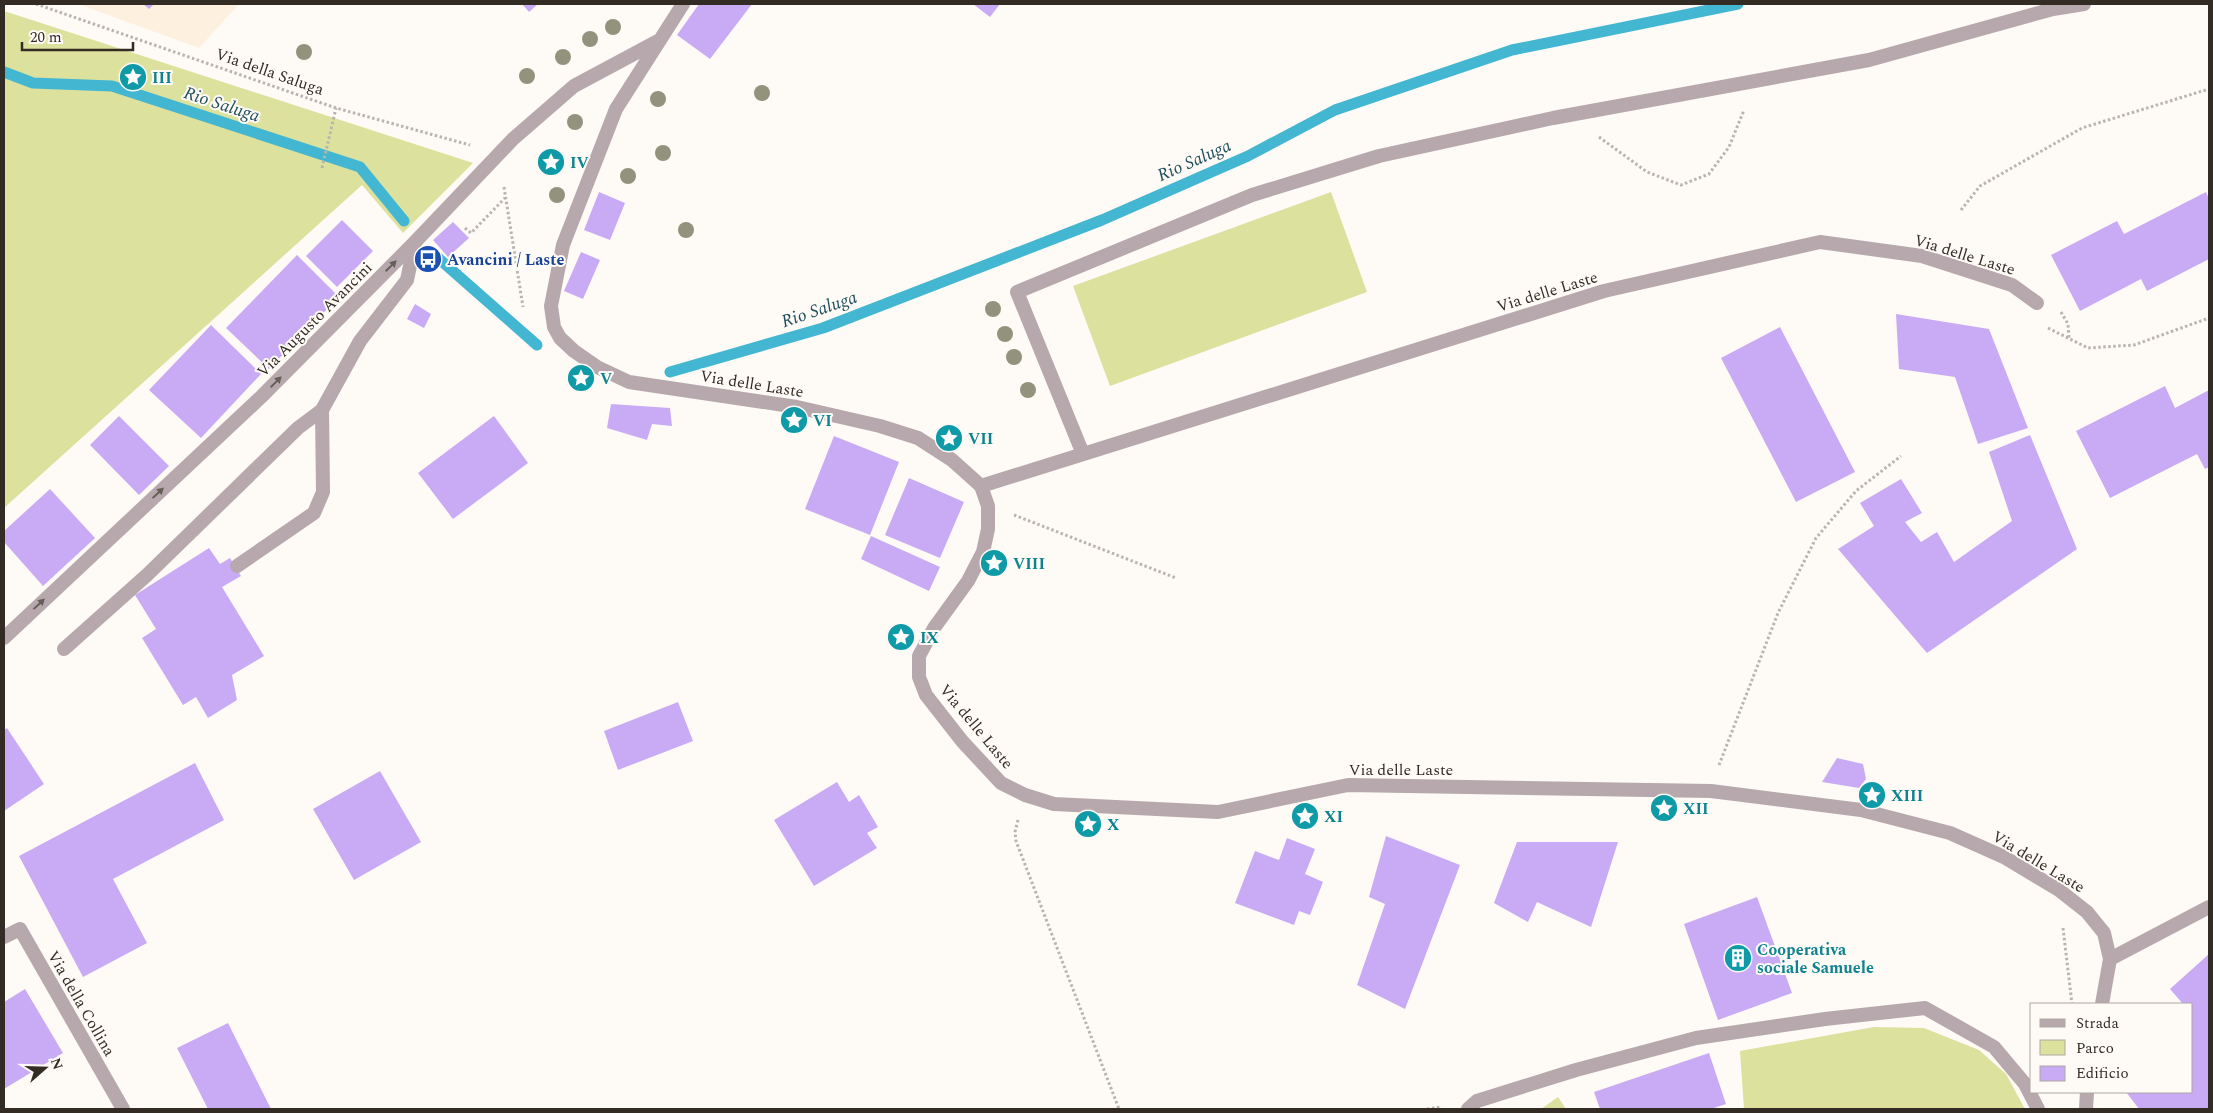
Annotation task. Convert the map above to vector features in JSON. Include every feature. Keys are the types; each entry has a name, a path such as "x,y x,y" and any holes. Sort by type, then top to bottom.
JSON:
{"street":[{"name":"Via delle Laste","path":"683,4 616,109 563,245 551,306 554,326 560,338 574,351 597,367 629,382 797,407 880,426 918,438 952,460 981,486 988,506 988,529 983,552 968,581 934,628 919,656 919,677 926,695 962,741 1002,783 1025,795 1054,804 1218,812 1348,785 1711,792 1862,810 1950,833 2004,857 2059,890 2087,912 2104,933 2110,959 2102,1003"},
{"path":"1077,457 1017,292 1252,195 1379,156 1574,114 1868,60 2053,9 2084,4"},
{"name":"Via Augusto Avancini","path":"4,638 261,397 415,242 498,153 574,86 659,40"},
{"path":"64,649 147,575 298,428 322,410 360,341 407,280 415,242"},
{"name":"Via delle Laste","path":"981,486 1604,291 1820,242 1922,256 2012,285 2037,303"},
{"path":"237,566 314,513 323,492 322,410"},
{"path":"2110,959 2209,907"},
{"name":"Via della Collina","path":"4,937 20,929 123,1109"},
{"path":"1468,1109 1477,1101 1576,1070 1696,1038 1825,1019 1925,1008 1994,1047 2025,1084 2038,1109"},
{"path":"2086,1109 2087,1093"}],"path":[{"name":"Via della Saluga","path":"36,4 336,108 498,153"},
{"path":"1574,114 1602,140 1647,172 1681,185 1709,174 1729,147 1756,80"},
{"path":"1961,210 1980,186 2040,150 2082,128 2209,89"},
{"path":"322,168 336,108"},
{"path":"498,153 524,316"},
{"path":"471,233 505,198"},
{"path":"2041,326 2051,328 2088,348 2134,345 2209,318"},
{"path":"1711,792 1778,613 1816,538 1856,491 1900,456"},
{"path":"1033,522 1176,578"},
{"path":"1025,795 1015,832 1016,841 1119,1109"},
{"path":"2063,920 2072,1003"}],"shaded area":[{"path":"78,4 239,4 199,48"}],"green space":[{"path":"4,11 473,163 403,233 362,185 4,508"},
{"path":"1331,192 1367,292 1110,386 1073,286"},
{"path":"1874,1027 1924,1028 1979,1050 2006,1074 2025,1109 1744,1109 1740,1051"},
{"path":"1558,1097 1566,1109 1541,1109"}],"building":[{"path":"143,4 154,4 149,9"},
{"path":"522,4 538,4 529,12"},
{"path":"699,4 752,4 710,59 677,35"},
{"path":"973,4 1000,4 990,17"},
{"path":"599,192 625,203 610,240 584,230"},
{"path":"2206,192 2209,199 2209,259 2147,291 2141,279 2080,311 2051,255 2117,221 2124,234"},
{"path":"342,220 373,251 337,287 306,256"},
{"path":"453,222 469,238 448,257 433,240"},
{"path":"581,252 600,260 583,299 564,291"},
{"path":"297,255 339,297 269,369 226,328"},
{"path":"415,304 431,314 424,328 407,319"},
{"path":"1896,314 1989,329 2028,428 1978,444 1955,377 1899,369"},
{"path":"211,325 261,374 201,438 149,390"},
{"path":"1780,327 1855,472 1796,502 1721,358"},
{"path":"2165,386 2175,408 2209,390 2209,467 2205,469 2197,454 2110,498 2076,431"},
{"path":"611,404 670,408 672,426 652,424 647,440 607,428"},
{"path":"119,416 169,466 139,495 90,445"},
{"path":"494,416 528,463 453,519 418,473"},
{"path":"2030,435 2077,549 1927,653 1838,549 1874,526 1860,503 1901,479 1922,513 1905,522 1921,542 1937,532 1954,562 2012,521 1989,452"},
{"path":"834,436 899,462 870,535 805,509"},
{"path":"909,478 964,502 940,558 885,535"},
{"path":"50,489 95,538 43,586 4,542 4,531"},
{"path":"871,536 940,567 929,591 861,559"},
{"path":"209,548 220,564 230,558 241,576 222,587 264,656 232,675 237,700 208,718 196,697 183,705 142,638 156,629 135,595"},
{"path":"678,702 693,741 618,770 604,731"},
{"path":"7,728 44,784 4,811 4,730"},
{"path":"1837,758 1863,764 1866,779 1859,788 1822,782"},
{"path":"195,763 224,820 113,879 147,943 83,977 19,856"},
{"path":"380,771 421,842 354,880 313,809"},
{"path":"837,782 849,802 859,795 878,827 867,833 877,848 814,886 774,820"},
{"path":"1386,836 1460,865 1405,1009 1357,985 1385,904 1369,897"},
{"path":"1287,838 1315,849 1305,874 1323,882 1310,915 1299,911 1294,925 1235,903 1255,851 1279,860"},
{"path":"1517,842 1618,842 1591,927 1537,902 1528,922 1494,903"},
{"name":"Cooperativa sociale Samuele","path":"1757,897 1792,993 1718,1020 1684,924"},
{"path":"2209,954 2209,1109 2139,1109 2127,1093 2193,1093 2193,1003 2182,1003 2170,989"},
{"path":"25,989 63,1053 4,1089 4,1002"},
{"path":"228,1023 271,1109 208,1109 177,1048"},
{"path":"1709,1053 1726,1104 1711,1109 1600,1109 1594,1092"}],"waterway":[{"name":"Rio Saluga","path":"670,372 823,328 1102,220 1248,156 1335,110 1512,50 1738,4"},
{"name":"Rio Saluga","path":"4,72 33,83 112,86 360,167 404,221"},
{"name":"Rio Saluga","path":"437,257 537,345"}],"place":[{"name":"III","path":"133,77"},
{"name":"IV","path":"551,162"},
{"name":"Avancini / Laste","path":"428,259"},
{"name":"V","path":"581,378"},
{"name":"VI","path":"794,420"},
{"name":"VII","path":"949,438"},
{"name":"VIII","path":"994,563"},
{"name":"IX","path":"901,637"},
{"name":"XIII","path":"1872,795"},
{"name":"XII","path":"1664,808"},
{"name":"XI","path":"1305,816"},
{"name":"X","path":"1088,824"},
{"name":"Cooperativa sociale Samuele","path":"1738,958"}]}
